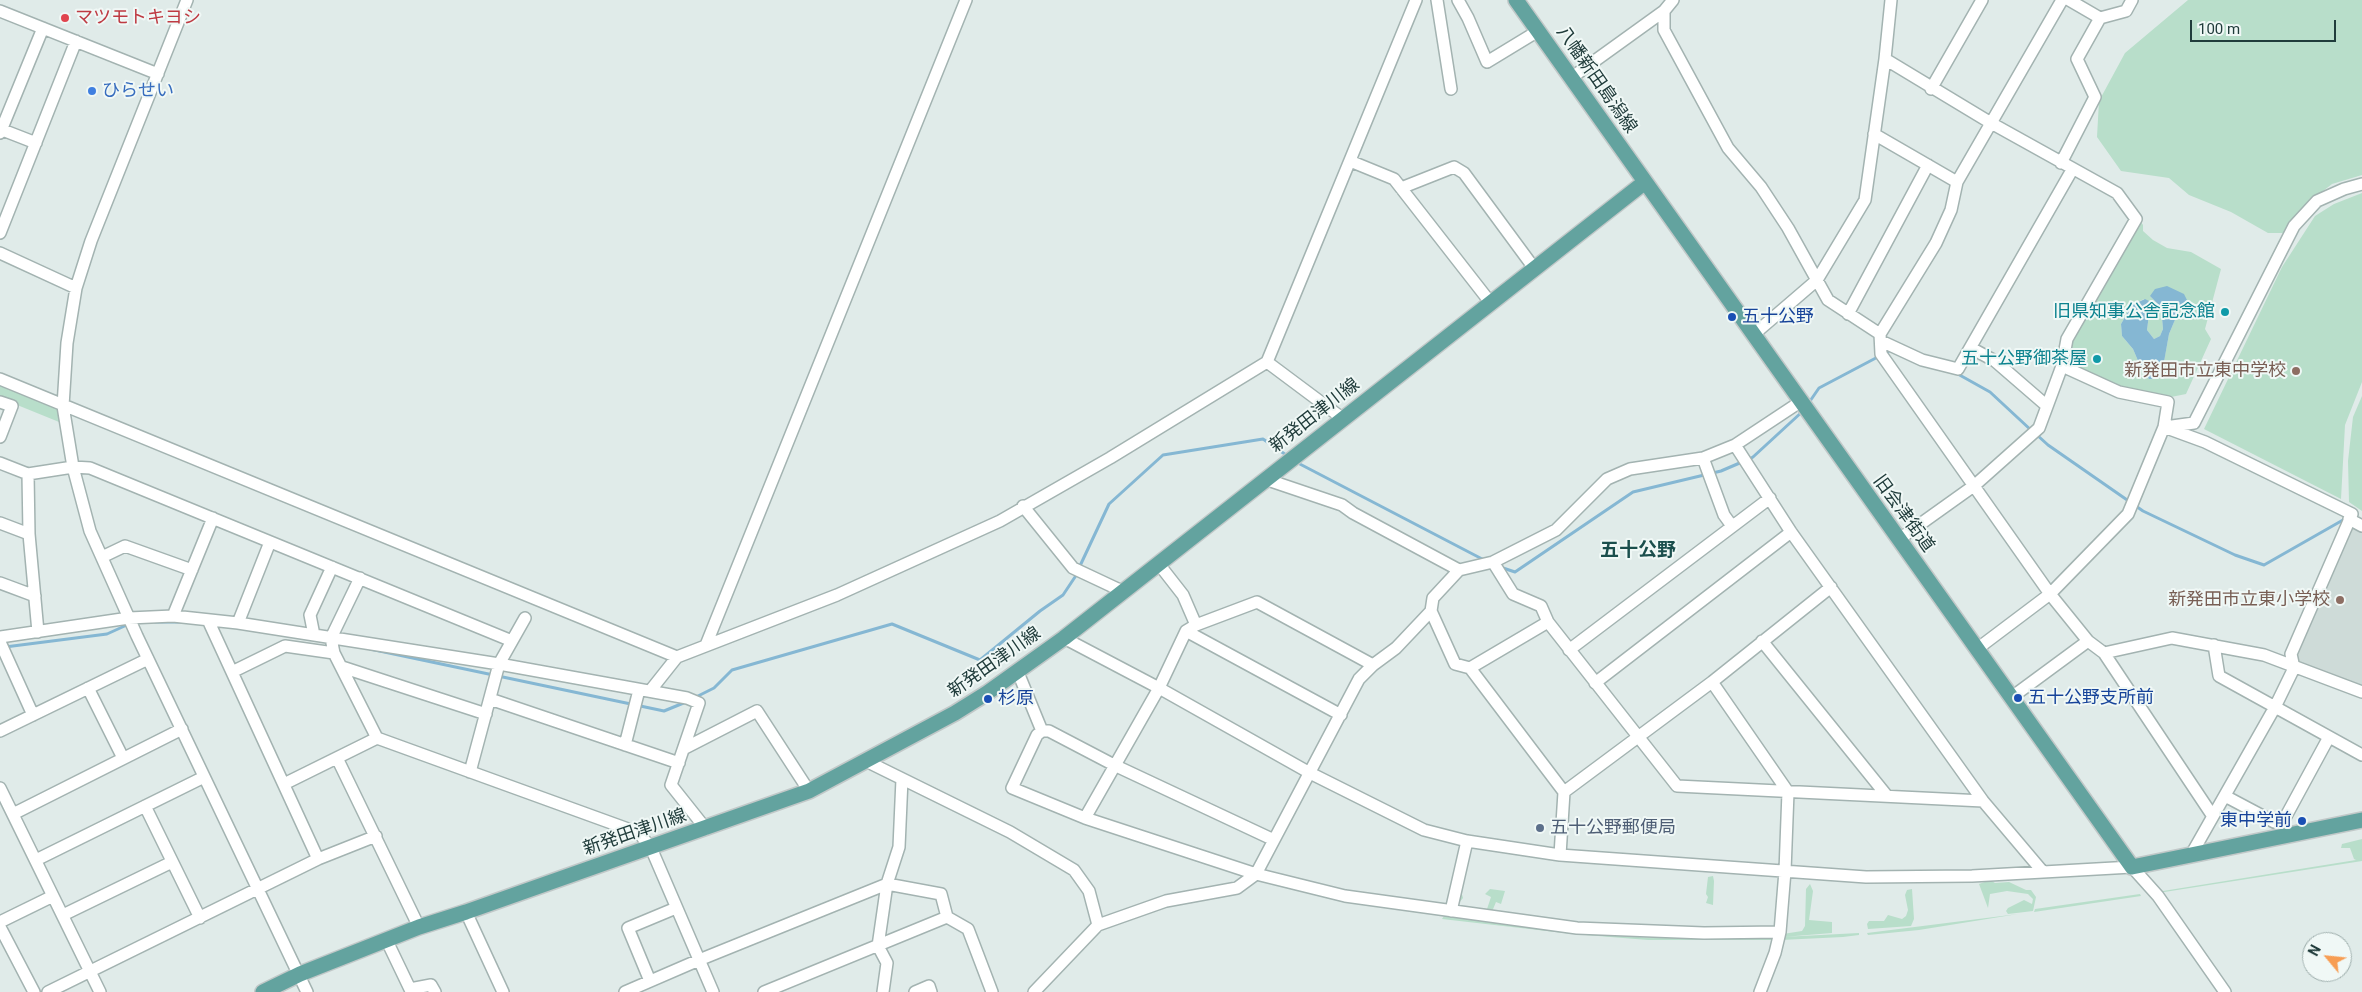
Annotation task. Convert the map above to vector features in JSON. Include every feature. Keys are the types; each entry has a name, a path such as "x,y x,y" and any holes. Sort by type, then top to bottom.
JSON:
{"main road":[{"name":"八幡新田島潟線","path":"1516,0 1645,182"},
{"name":"新発田津川線","path":"263,992 300,974 386,939 706,829 809,791 955,713 988,693 1017,670 1064,638 1645,182"},
{"name":"旧会津街道","path":"1645,182 2132,867"},
{"path":"2132,867 2362,820"}],"street":[{"path":"187,0 91,241 76,288 67,343 63,406 73,467 90,531 148,659 308,992"},
{"path":"706,645 966,0"},
{"path":"625,745 645,691 677,657 837,595 1000,521 1023,506 1110,458 1267,362 1416,0"},
{"path":"1437,0 1451,90"},
{"path":"1458,0 1468,18 1486,62 1538,31"},
{"path":"1571,78 1664,11 1673,0"},
{"path":"1753,335 1817,280 1865,200 1885,59 1890,0"},
{"path":"1932,89 1982,0"},
{"path":"2062,0 1957,182 1951,210 1936,243 1880,338 1881,354 2050,594 2088,641 2104,653 2212,815"},
{"path":"2069,0 2100,18 2126,11 2132,0"},
{"path":"0,11 158,74"},
{"path":"1664,11 1664,30 1728,148 1761,187 1788,228 1828,300 1880,338 1922,360 1958,370 2072,170"},
{"path":"2061,163 2095,97 2077,59 2100,18"},
{"path":"36,143 0,130 43,28"},
{"path":"0,233 76,41"},
{"path":"1885,59 1991,124 2117,193 2136,219 2067,339 2062,366 2039,428 1975,485 1898,540"},
{"path":"1874,134 1957,182"},
{"path":"1350,161 1394,179 1490,302"},
{"path":"1848,314 1928,165"},
{"path":"1401,188 1454,168 1464,173 1534,268"},
{"path":"2164,427 2194,423 2294,226 2317,201 2344,189 2362,184"},
{"path":"0,253 76,288"},
{"path":"1970,348 1995,361 2047,406"},
{"path":"1267,362 1342,418"},
{"path":"1977,648 2050,594 2128,514 2164,427 2168,402 2119,392 2062,366"},
{"path":"0,379 677,657"},
{"path":"0,402 12,406 0,437"},
{"path":"1560,855 1564,792 1470,668 1455,664 1431,611 1433,598 1459,570 1493,562 1556,530 1606,479 1630,469 1703,458 1735,444 1800,402"},
{"path":"2164,427 2205,442 2352,514 2291,654 2294,668 2275,707 2191,855"},
{"path":"1735,444 1792,532 1983,801 2043,872"},
{"path":"1703,458 1724,515 1732,526"},
{"path":"0,463 28,474 73,467 90,468 512,641"},
{"path":"28,474 29,534 38,632"},
{"path":"1265,479 1342,505 1353,513 1459,570"},
{"path":"1568,650 1770,498"},
{"path":"1023,506 1073,568 1122,591"},
{"path":"173,616 213,518"},
{"path":"2349,519 2362,526"},
{"path":"0,523 29,534"},
{"path":"1595,682 1792,532"},
{"path":"238,623 270,542"},
{"path":"102,557 125,546 192,570"},
{"path":"1493,562 1513,594 1541,606 1548,622 1568,650 1677,786 1983,801"},
{"path":"1158,563 1183,595 1196,626"},
{"path":"314,635 310,615 332,567"},
{"path":"360,578 331,638 334,653 377,738 640,833 651,848 713,992"},
{"path":"0,583 35,596"},
{"path":"1564,792 1712,682 1831,587"},
{"path":"1085,818 1159,688 1186,631 1258,602 1373,665"},
{"path":"1034,992 1098,925 1166,901 1237,888 1256,874 1359,679 1373,665 1396,648 1431,611"},
{"path":"0,637 129,618 173,616 238,623 499,664 692,699 699,703 671,785 706,829"},
{"path":"470,772 499,664 525,618"},
{"path":"208,620 318,859"},
{"path":"1470,668 1548,622"},
{"path":"1186,631 1341,715"},
{"path":"1064,638 1159,688 1310,773 1424,830 1467,841 1560,855 1866,877 1972,876 2132,867 2158,896 2225,992"},
{"path":"2104,653 2172,638 2264,655 2294,668 2362,692"},
{"path":"1762,641 1887,796"},
{"path":"2012,698 2088,641"},
{"path":"0,642 34,715"},
{"path":"2214,645 2219,676 2362,755"},
{"path":"232,672 285,646 334,653"},
{"path":"0,731 148,659"},
{"path":"342,667 486,714"},
{"path":"1017,670 1042,731"},
{"path":"1712,682 1788,792 1785,871 1780,932 1775,953 1760,992"},
{"path":"88,688 124,758"},
{"path":"490,699 679,763"},
{"path":"685,748 757,711 809,791"},
{"path":"13,814 182,729"},
{"path":"1274,840 1114,765 1049,731 1042,731 1037,736 1012,788 1085,818 1256,874 1345,896 1577,928 1704,933 1780,932"},
{"path":"2273,838 2329,737"},
{"path":"284,784 377,738"},
{"path":"337,758 419,927"},
{"path":"866,761 1010,832 1074,870 1089,891 1098,925"},
{"path":"36,860 204,776"},
{"path":"883,992 887,963 878,946 887,884 899,847 902,779"},
{"path":"0,788 100,992"},
{"path":"2225,796 2274,822 2285,818"},
{"path":"145,806 200,918"},
{"path":"48,992 318,859 376,836"},
{"path":"1451,911 1467,841"},
{"path":"63,915 172,862"},
{"path":"625,992 698,960 887,884 941,894 947,917 968,930 992,992"},
{"path":"0,922 54,896"},
{"path":"650,981 628,928 676,908"},
{"path":"466,912 503,992"},
{"path":"764,992 947,917"},
{"path":"0,927 34,992"},
{"path":"386,939 410,989 431,985 435,992"},
{"path":"916,992 929,986 931,992"}],"shaded area":[{"name":"新発田市立東小学校","path":"2351,526 2362,531 2362,685 2296,662 2294,655"}],"green space":[{"path":"2188,0 2362,0 2362,175 2332,184 2304,206 2283,233 2268,233 2231,212 2189,195 2169,178 2121,171 2097,137 2099,101 2125,53"},
{"name":"新発田市立東中学校","path":"2362,193 2362,382 2345,425 2341,499 2204,429 2282,267 2315,216 2334,204"},
{"path":"2141,222 2143,231 2153,240 2167,248 2191,252 2221,269 2205,329 2211,339 2186,394 2166,398 2119,388 2067,363 2072,338","holes":["2150,296 2180,308 2169,334 2162,372 2149,379 2142,370 2133,349 2122,336 2121,324 2132,305 2144,299 2150,307 2147,330 2154,339 2160,336 2163,329 2161,307"]},
{"path":"0,381 62,407 64,424 0,398"},
{"path":"2362,396 2362,511 2349,502 2348,461 2353,417"},
{"path":"2362,839 2362,861 2158,893 2356,860 2350,848 2341,848 2342,844"},
{"path":"1713,876 1713,905 1706,903 1708,897 1706,894 1708,877"},
{"path":"1990,880 1995,883 2009,882 2026,890 2031,890 2036,897 2033,911 2008,914 2006,911 2008,908 2024,900 2032,904 2033,899 2028,894 2007,891 1990,894 1988,908 1979,884"},
{"path":"1810,884 1813,891 1809,920 1832,922 1832,933 1783,937 1783,934 1802,931 1805,926 1806,889"},
{"path":"1490,889 1505,891 1501,904 1496,902 1491,914 1460,910 1456,904 1461,891 1463,898 1458,904 1461,907 1487,909 1491,897 1485,894"},
{"path":"1912,889 1914,919 1911,926 1868,929 1867,924 1869,921 1884,921 1888,915 1902,919 1906,916 1908,910 1905,895 1907,890"},
{"path":"2140,894 2141,896 2034,912 2035,909"},
{"path":"2018,914 1919,930 1868,935 1867,933"},
{"path":"1444,916 1571,933 1655,938 1773,938 1774,940 1648,940 1573,934 1442,919"},
{"path":"1859,933 1859,935 1843,937 1781,940 1782,937"}],"water":[{"path":"2167,286 2184,294 2187,300 2180,308 2169,334 2162,373 2156,379 2149,379 2142,370 2133,349 2122,336 2121,324 2132,305 2145,299 2149,301 2150,307 2147,330 2154,339 2160,336 2163,329 2161,307 2150,296 2155,289"}],"waterway":[{"path":"1808,404 1819,388 1891,350"},
{"path":"1956,373 1990,392 2032,431"},
{"path":"1748,460 1803,411"},
{"path":"2037,435 2048,445 2143,511 2235,555 2264,565 2343,520"},
{"path":"1079,568 1109,504 1163,455 1263,439 1289,457"},
{"path":"1296,462 1486,561"},
{"path":"1500,567 1515,572 1633,492 1721,471 1742,462"},
{"path":"694,698 714,688 732,670 892,624 980,660 1040,611 1063,595 1077,574"},
{"path":"155,622 183,622"},
{"path":"5,647 107,634 129,624"},
{"path":"370,649 664,711 686,702"}],"place":[{"name":"マツモトキヨシ","path":"65,18"},
{"name":"ひらせい","path":"92,91"},
{"name":"旧県知事公舎記念館","path":"2225,312"},
{"name":"五十公野","path":"1732,317"},
{"name":"五十公野御茶屋","path":"2097,359"},
{"name":"新発田市立東中学校","path":"2296,371"},
{"name":"新発田市立東小学校","path":"2340,600"},
{"name":"五十公野支所前","path":"2018,698"},
{"name":"杉原","path":"988,699"},
{"name":"東中学前","path":"2302,821"},
{"name":"五十公野郵便局","path":"1540,828"}],"district":[{"name":"五十公野","path":"1638,551"}]}
